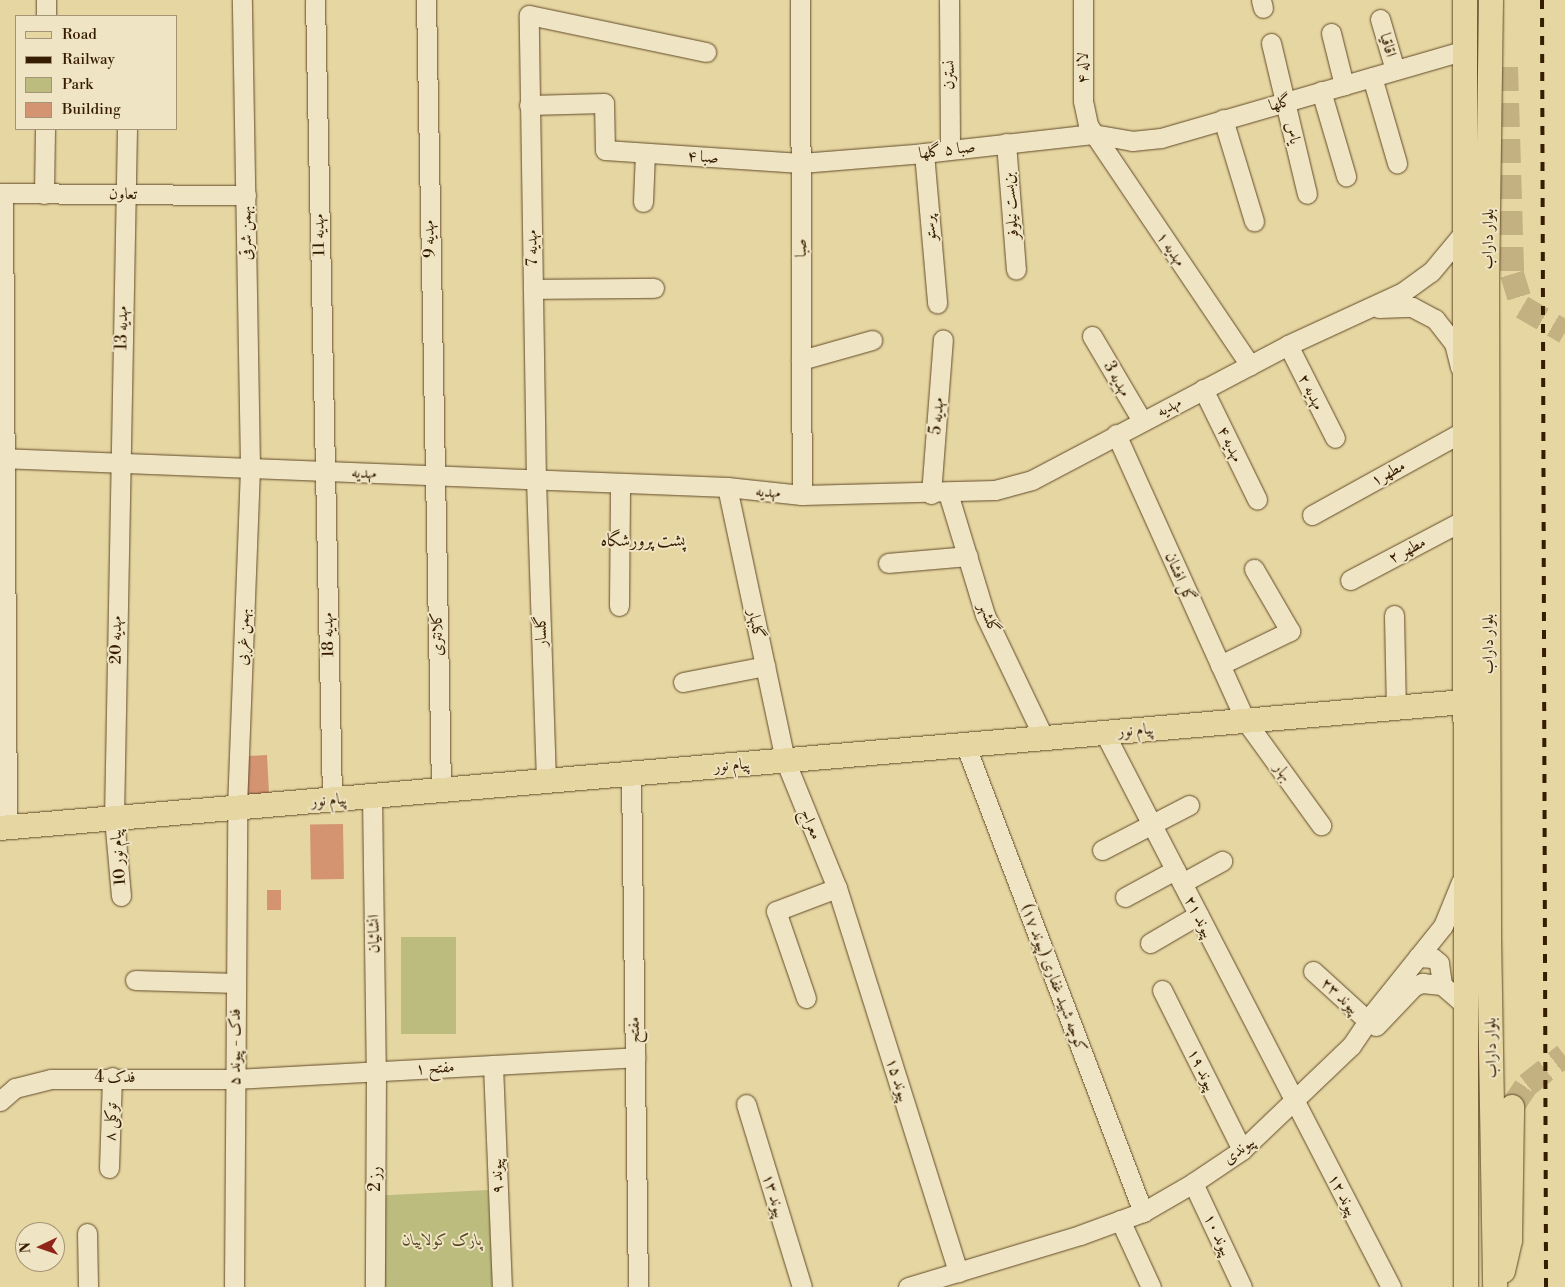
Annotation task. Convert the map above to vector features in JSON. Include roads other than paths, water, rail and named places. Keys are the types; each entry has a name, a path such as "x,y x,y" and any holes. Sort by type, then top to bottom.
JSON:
{"main road":[{"name":"بلوار داراب","path":"1466,0 1464,387 1466,1287"},
{"name":"بلوار داراب","path":"1492,0 1487,280 1489,935 1495,1287"},
{"path":"1502,0 1506,68"},
{"name":"پیام نور","path":"3,827 1464,702"},
{"path":"1499,1287 1510,1240 1512,1107"}],"street":[{"path":"46,0 46,15"},
{"name":"بهمن شرقی","path":"242,0 250,466"},
{"name":"مهدیه 11","path":"314,0 323,471"},
{"name":"مهدیه 9","path":"426,0 433,478"},
{"name":"صبا","path":"800,0 802,495"},
{"name":"نسترن","path":"949,0 950,150"},
{"name":"لاله ۴","path":"1084,0 1083,101 1092,134"},
{"name":"مهدیه 7","path":"536,482 528,105 528,14 706,52"},
{"name":"اقاقیا","path":"1380,20 1395,70"},
{"path":"1331,32 1344,85"},
{"name":"یاس","path":"1271,43 1307,194"},
{"name":"گلها","path":"1092,134 1132,141 1161,138 1465,50"},
{"path":"1372,77 1397,163"},
{"path":"1321,91 1346,176"},
{"name":"صبا ۴","path":"528,105 604,103 605,150 801,163"},
{"path":"1223,120 1254,221"},
{"path":"44,194 45,130"},
{"name":"مهدیه 13","path":"119,462 127,130"},
{"name":"صبا ۵ گلها","path":"801,163 924,153 1092,134"},
{"name":"مهدیه ۱","path":"1092,134 1250,365"},
{"name":"بن‌بست نیلوفر","path":"1006,143 1016,270"},
{"path":"643,202 645,153"},
{"name":"پرستو","path":"924,153 937,303"},
{"path":"1,193 3,827"},
{"name":"تعاون","path":"1,193 246,195"},
{"name":"مهدیه","path":"2,458 250,466 433,478 726,488 802,495 940,494 996,490 1032,480 1116,434 1288,345 1404,292 1431,272 1465,231"},
{"path":"533,289 654,288"},
{"path":"1365,311 1389,306 1412,307 1435,319 1454,343 1464,387"},
{"name":"مهدیه 3","path":"1092,336 1142,421"},
{"name":"مهدیه 5","path":"940,494 943,339"},
{"path":"802,360 872,340"},
{"name":"مهدیه ۲","path":"1288,345 1335,438"},
{"name":"مهدیه ۴","path":"1203,389 1257,499"},
{"name":"مطهر۱","path":"1312,515 1464,431"},
{"name":"گل افشان","path":"1116,434 1245,720"},
{"name":"مهدیه 20","path":"114,818 119,462"},
{"name":"بهمن غربی","path":"237,807 250,466"},
{"name":"مهدیه 18","path":"323,471 332,800"},
{"name":"کلانتری","path":"433,478 441,790"},
{"name":"گلسار","path":"536,482 546,781"},
{"path":"619,606 620,485"},
{"name":"گلبهار","path":"726,488 785,760"},
{"name":"گلشهر","path":"940,494 968,556 985,615 1044,738"},
{"name":"مطهر ۲","path":"1350,580 1464,520"},
{"path":"888,563 968,556"},
{"path":"1220,665 1290,631 1254,569"},
{"path":"1394,615 1396,707"},
{"path":"684,682 764,666"},
{"name":"بهار","path":"1245,720 1321,825"},
{"name":"پیوند ۲۱","path":"1104,732 1294,1102"},
{"name":"کوچه شهید غفاری (پیوند ۱۷)","path":"965,744 1142,1212"},
{"name":"معراج","path":"785,760 837,888"},
{"name":"مفتح","path":"631,774 638,1287"},
{"name":"انشائیان","path":"372,796 376,1071"},
{"path":"1102,850 1189,805"},
{"name":"فدک - پیوند ۵","path":"234,1287 237,807"},
{"name":"پیام نور 10","path":"114,818 121,896"},
{"path":"1125,897 1222,861"},
{"name":"پیوندی","path":"908,1287 1142,1212 1193,1183 1242,1150 1351,1046 1368,1021 1448,918 1464,872"},
{"path":"806,998 776,911 837,888"},
{"name":"پیوند ۱۵","path":"837,888 958,1272"},
{"path":"1150,943 1198,915"},
{"path":"1418,957 1433,958 1439,963 1442,985"},
{"name":"پیوند ۲۳","path":"1313,971 1368,1021"},
{"path":"135,980 236,983"},
{"path":"1351,1046 1383,1020 1414,986 1422,983 1442,985 1465,1005"},
{"name":"پیوند ۱۹","path":"1162,990 1242,1150"},
{"name":"مفتح ۱","path":"235,1079 635,1057"},
{"name":"پیوند ۹","path":"493,1065 502,1287"},
{"name":"رز 2","path":"374,1287 376,1071"},
{"name":"فدک 4","path":"0,1101 15,1088 52,1079 112,1077 235,1079"},
{"name":"توکلی ۸","path":"109,1168 112,1077"},
{"name":"پیوند ۱۲","path":"1294,1102 1391,1287"},
{"name":"پیوند ۱۳","path":"746,1104 802,1287"},
{"name":"پیوند ۱۰","path":"1193,1183 1242,1287"},
{"path":"1120,1220 1151,1287"},
{"path":"87,1233 88,1287"}],"tunnel":[{"path":"1506,67 1512,274 1522,307 1565,332"},
{"path":"1512,1107 1527,1085 1565,1055"}],"railway":[{"path":"1542,0 1546,1287"}],"district":[{"name":"پشت پرورشگاه","path":"643,541"}],"park label":[{"name":"پارک کولاییان","path":"442,1240"}]}
